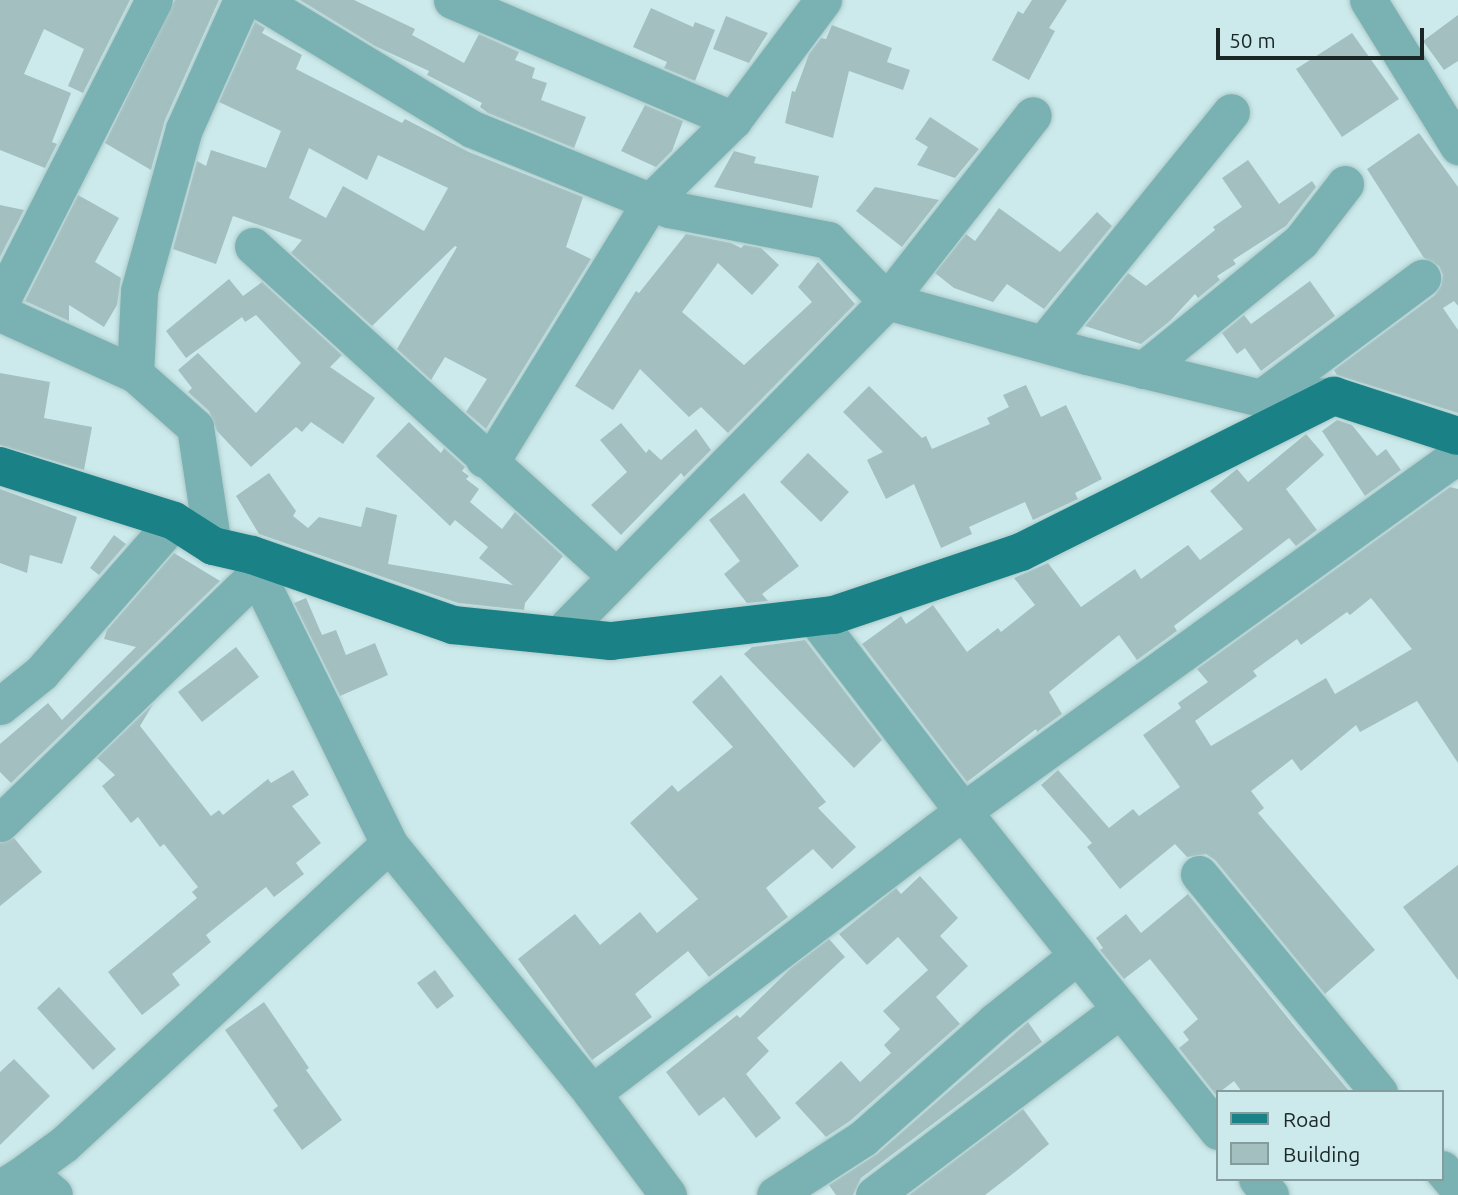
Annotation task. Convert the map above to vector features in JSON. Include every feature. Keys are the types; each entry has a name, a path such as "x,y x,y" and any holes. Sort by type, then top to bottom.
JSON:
{"main road":[{"path":"0,466 174,521 213,547 254,565 453,625 611,642 834,615 1021,552 1334,396 1458,436"}],"street":[{"path":"0,303 153,0"},
{"path":"135,374 138,290 184,129 242,0"},
{"path":"259,0 472,129 669,209 828,240 887,300 1143,370 1261,398 1334,396"},
{"path":"452,0 733,120"},
{"path":"484,459 496,453 651,201 733,120 823,0"},
{"path":"1368,0 1458,146"},
{"path":"1044,343 1231,112"},
{"path":"558,636 887,300 1033,114"},
{"path":"1143,370 1301,241 1345,184"},
{"path":"253,246 484,459 615,575"},
{"path":"1261,398 1422,278"},
{"path":"0,313 135,374 195,427 213,547"},
{"path":"592,1093 963,811 1458,455"},
{"path":"0,706 41,673 174,521"},
{"path":"0,823 254,565 389,844 592,1093 668,1195"},
{"path":"815,618 963,811 1216,1128"},
{"path":"20,1187 389,844"},
{"path":"1199,874 1376,1090"},
{"path":"775,1195 863,1138 994,1022 1078,955"},
{"path":"874,1195 1121,1009"},
{"path":"1444,1171 1458,1188"},
{"path":"1259,1181 1270,1195"}],"building":[{"path":"0,0 130,0 83,93 68,86 84,49 44,29 24,74 71,93 52,142 57,144 45,168 0,150"},
{"path":"175,0 219,0 165,120 151,170 105,143"},
{"path":"300,0 354,0 415,29 412,35 464,63 479,34 519,52 515,60 535,68 532,78 547,83 541,100 586,117 574,148 488,113 480,107 482,103 427,75 429,71 375,46"},
{"path":"1032,0 1067,0 1049,28 1055,31 1029,80 992,60 1018,11 1023,14"},
{"path":"651,8 693,27 695,22 715,30 695,81 664,68 667,62 633,47"},
{"path":"1458,15 1458,61 1444,70 1423,41"},
{"path":"726,16 768,33 749,63 713,49"},
{"path":"255,22 265,28 262,33 302,55 296,69 402,123 405,119 469,152 583,197 566,247 591,259 486,429 466,412 487,379 445,357 431,380 397,349 457,247 372,326 291,253 302,240 233,216 216,264 173,249 197,161 206,166 211,150 266,168 281,131 219,102","holes":["309,148 367,180 378,155 448,188 424,231 343,186 326,218 289,198"]},
{"path":"832,25 892,48 887,62 910,70 903,90 849,71 833,138 785,123 792,91 795,92 809,54 821,38 826,39"},
{"path":"1352,33 1399,99 1342,137 1296,69"},
{"path":"645,105 683,121 672,151 656,167 621,151"},
{"path":"930,117 979,149 955,178 917,165 928,147 915,139"},
{"path":"1419,133 1458,187 1458,306 1454,301 1443,308 1458,330 1458,413 1337,375 1334,370 1435,295 1441,286 1443,275 1439,266 1424,258 1367,169"},
{"path":"734,151 756,157 754,163 819,176 812,208 714,187"},
{"path":"1248,160 1279,204 1312,181 1316,187 1286,226 1233,260 1236,264 1217,276 1220,280 1198,298 1195,294 1170,321 1141,344 1085,326 1128,273 1146,286 1215,230 1213,227 1242,207 1222,178"},
{"path":"875,187 939,200 902,247 856,211"},
{"path":"78,195 119,218 95,262 121,278 117,305 104,327 69,305 69,321 25,301"},
{"path":"0,205 24,210 0,257"},
{"path":"999,208 1060,252 1097,212 1112,226 1044,309 1007,284 993,302 954,288 935,273 966,234 975,241"},
{"path":"686,234 731,243 741,248 744,245 761,248 779,265 752,295 718,263 682,312 744,365 812,302 798,287 818,262 855,304 728,433 701,407 689,417 640,369 613,410 575,386 636,291 639,293"},
{"path":"229,279 243,296 262,282 342,355 330,367 375,398 343,444 311,422 302,432 296,427 251,467 217,431 209,411 188,392 192,388 178,370 198,353 256,413 301,363 256,315 245,322 242,317 186,358 166,331"},
{"path":"1310,281 1335,316 1261,371 1245,348 1237,354 1222,333 1244,315 1251,324"},
{"path":"0,373 50,382 44,418 92,427 84,470 0,445"},
{"path":"1026,385 1041,417 1066,405 1102,479 1075,493 1078,499 1033,520 1025,502 969,527 972,534 941,548 914,484 886,499 867,460 883,452 843,412 869,386 922,438 926,436 932,449 990,424 987,418 1009,407 1003,395"},
{"path":"1337,420 1352,425 1377,456 1386,449 1401,470 1365,496 1322,431"},
{"path":"409,422 441,453 444,448 465,467 462,471 469,476 466,479 479,489 470,502 502,529 515,512 563,556 525,603 524,610 458,603 259,534 236,496 269,473 296,511 293,516 308,528 319,517 361,527 366,507 397,515 388,564 513,585 479,558 488,547 455,520 450,526 376,456"},
{"path":"621,423 646,453 649,449 661,460 696,429 711,450 684,477 681,473 621,535 591,505 627,472 600,440"},
{"path":"1306,434 1324,455 1286,489 1317,530 1296,546 1289,538 1174,626 1177,631 1137,660 1119,635 1049,692 1062,714 1037,732 1036,729 967,782 862,644 901,616 906,624 933,605 967,652 998,628 1001,632 1035,605 1014,578 1048,563 1081,607 1135,569 1141,579 1188,545 1200,560 1243,529 1210,491 1237,469 1248,482"},
{"path":"808,453 849,492 821,522 780,482"},
{"path":"1450,487 1458,489 1458,763 1417,701 1360,732 1356,725 1301,771 1292,759 1251,791 1264,808 1258,813 1375,950 1325,994 1215,860 1206,854 1187,857 1175,844 1120,889 1087,847 1092,843 1041,785 1058,770 1109,828 1133,809 1139,816 1180,787 1143,735 1181,708 1178,703 1208,682 1197,669","holes":["1371,598 1412,649 1335,694 1326,678 1211,746 1195,721 1257,676 1253,671 1297,639 1301,645 1347,612 1350,615"]},
{"path":"0,489 77,517 62,564 30,555 27,573 0,563"},
{"path":"744,493 799,566 762,594 768,601 747,603 724,574 740,561 709,520"},
{"path":"114,535 126,544 99,575 90,568"},
{"path":"174,553 220,581 11,783 0,772 0,744 48,703 62,720 136,647 104,639 107,630"},
{"path":"306,598 322,635 336,630 346,655 375,643 388,675 340,696 294,603"},
{"path":"805,640 882,740 854,768 744,654 752,647"},
{"path":"236,647 259,677 202,722 178,692"},
{"path":"721,675 826,802 818,808 856,847 832,869 813,849 766,888 788,917 709,977 688,951 635,994 652,1017 592,1060 518,959 575,914 600,945 640,912 657,933 698,899 630,823 672,785 678,792 733,747 692,702"},
{"path":"153,704 140,726 211,816 219,810 223,815 268,779 271,783 293,770 309,795 292,806 321,843 296,863 304,874 274,897 266,887 206,935 211,942 172,974 180,985 142,1015 108,972 197,898 192,892 198,887 164,844 160,847 138,817 131,823 102,786 115,775 97,758"},
{"path":"14,838 42,872 0,906 0,843"},
{"path":"1458,865 1458,980 1403,907"},
{"path":"920,876 958,918 940,936 968,966 936,997 960,1024 850,1121 826,1137 795,1103 841,1061 860,1082 891,1053 884,1045 900,1029 883,1011 928,970 898,937 867,965 839,934 896,888 901,894"},
{"path":"1188,894 1348,1090 1241,1090 1234,1081 1222,1090 1216,1090 1216,1095 1179,1048 1189,1040 1183,1032 1198,1019 1150,959 1124,979 1100,950 1103,948 1096,938 1126,914 1141,933"},
{"path":"829,939 845,957 757,1038 769,1051 746,1074 781,1118 756,1138 724,1097 699,1116 666,1072 737,1015 740,1018 791,968"},
{"path":"435,970 454,996 437,1009 417,983"},
{"path":"59,987 116,1049 93,1070 37,1008"},
{"path":"264,1002 309,1068 306,1070 342,1120 302,1150 273,1110 278,1106 225,1030"},
{"path":"1028,1022 1042,1042 861,1178 853,1195 836,1195 829,1185 877,1154"},
{"path":"14,1059 50,1096 0,1145 0,1072"},
{"path":"1023,1109 1049,1144 985,1195 909,1195"}]}
